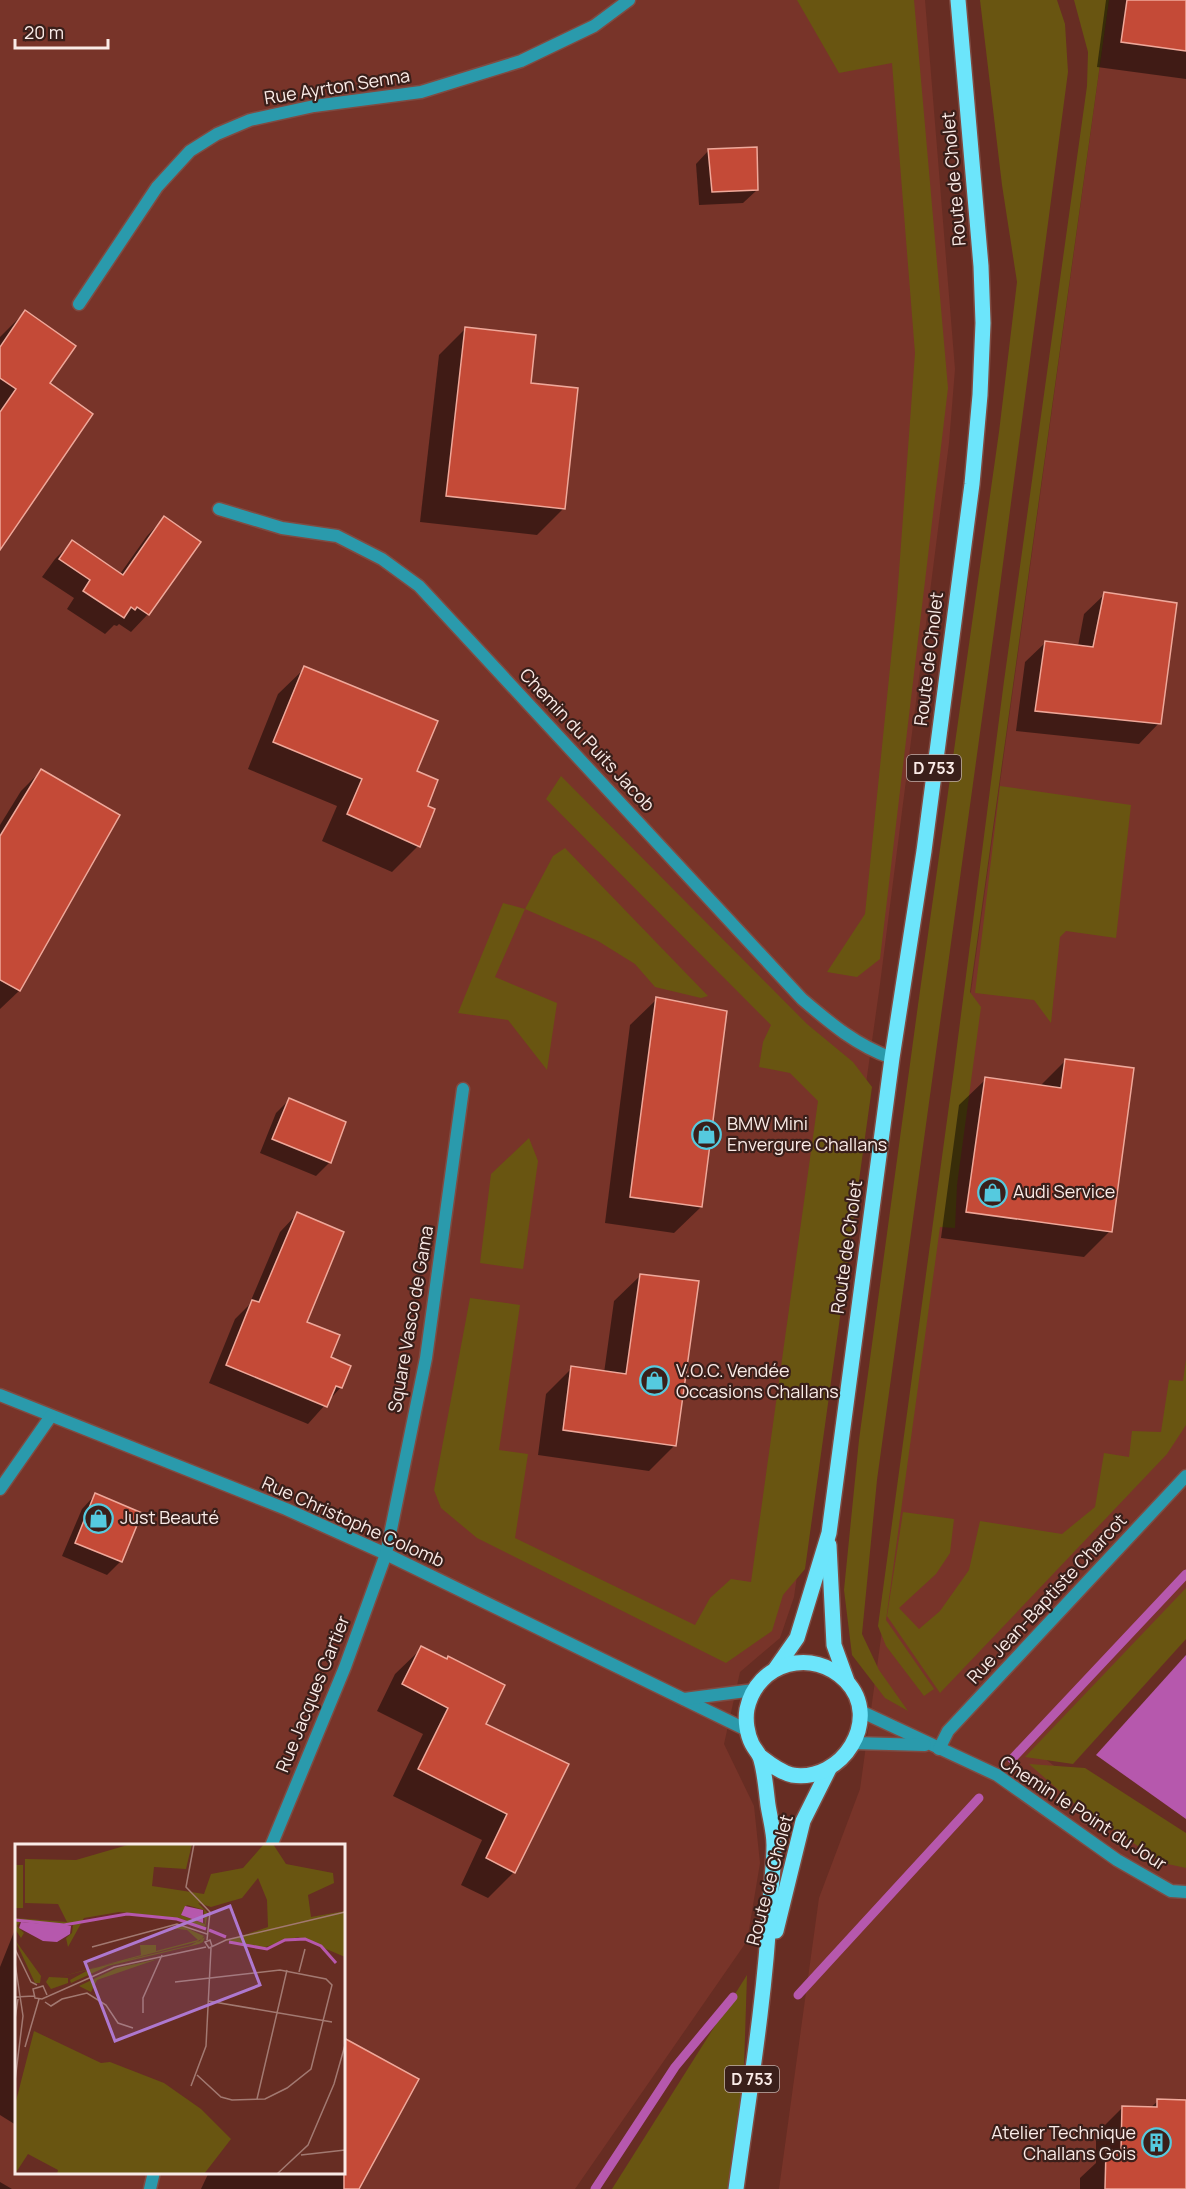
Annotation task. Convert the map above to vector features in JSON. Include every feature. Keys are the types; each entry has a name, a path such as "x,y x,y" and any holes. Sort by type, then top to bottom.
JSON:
{"main road":[{"name":"Route de Cholet","path":"776,1668 797,1638 829,1533 892,1058 924,851 972,484 982,358 981,266 958,0"},
{"name":"Route de Cholet","path":"829,1533 834,1646 847,1682"},
{"path":"794,1662 811,1662 830,1668 847,1682 856,1696 860,1711 860,1728 844,1758 829,1769 811,1775 792,1774 775,1768 761,1757 752,1745 747,1730 747,1710 754,1690 763,1678 776,1668 794,1662"},
{"name":"Route de Cholet","path":"736,2189 767,1969 774,1844 761,1757"},
{"name":"Route de Cholet","path":"767,1969 803,1821 829,1769"}],"street":[{"name":"Rue Ayrton Senna","path":"80,304 157,187 190,151 217,134 250,120 314,106 421,92 521,62 594,26 629,0"},
{"name":"Chemin du Puits Jacob","path":"219,509 282,528 337,536 382,559 419,586 802,999 838,1030 878,1053 892,1058"},
{"name":"Square Vasco de Gama","path":"386,1554 426,1358 463,1089"},
{"name":"Rue Christophe Colomb","path":"0,1395 286,1509 386,1554 747,1730"},
{"path":"0,1489 51,1416"},
{"name":"Rue Jean-Baptiste Charcot","path":"934,1747 1186,1476"},
{"name":"Rue Jacques Cartier","path":"271,1844 345,1667 386,1554"},
{"path":"683,1699 754,1690"},
{"name":"Chemin le Point du Jour","path":"860,1711 998,1775 1117,1860 1171,1891 1186,1892"},
{"path":"854,1743 934,1747"},
{"path":"150,2189 153,2174"}],"shaded area":[{"path":"0,0 925,0 955,369 949,443 880,984 794,1597 780,1638 740,1672 724,1744 754,1806 760,1863 747,1941 575,2189 0,2189"},
{"path":"797,0 914,0 948,388 880,959 857,977 827,972 865,914 897,599 915,353 892,63 839,73"},
{"path":"980,0 1057,0 1065,24 1068,72 995,624 877,1480 862,1634 879,1670 908,1711 885,1698 852,1655 844,1590 859,1440 999,432 1017,282 1002,185"},
{"path":"1074,0 1109,0 970,992 981,1007 957,1185 955,1228 940,1227 886,1620 934,1689 924,1696 886,1646 878,1626 1004,681 1087,86 1088,52"},
{"path":"1109,0 1186,0 1186,1597 1038,1753 1160,1851 1186,1858 1186,2189 779,2189 819,1898 860,1789"},
{"path":"561,776 807,1024 853,1062 872,1087 805,1569 783,1595 772,1631 726,1663 477,1538 441,1508 434,1490 470,1298 520,1305 499,1450 528,1454 515,1538 695,1625 710,1598 731,1579 751,1582 818,1101 790,1073 759,1067 763,1042 771,1025 546,799"},
{"path":"1000,786 1131,805 1116,938 1066,931 1060,937 1051,1023 1034,1000 975,993"},
{"path":"565,848 708,996 701,998 655,987 635,964 598,941 525,909 553,856"},
{"path":"503,903 525,909 495,977 557,1003 547,1070 508,1020 458,1013"},
{"path":"529,1138 538,1161 523,1269 480,1263 491,1174"},
{"path":"1186,1360 1186,1425 1167,1454 940,1693 887,1616 903,1512 954,1519 950,1553 936,1574 899,1608 919,1629 940,1611 969,1570 980,1521 1062,1534 1095,1507 1104,1453 1129,1457 1132,1431 1161,1432 1169,1380 1183,1381"},
{"path":"1186,1588 1186,1639 1073,1764 1025,1757"},
{"path":"1186,1655 1186,1819 1096,1755"},
{"path":"1029,1764 1085,1768 1186,1833 1186,1868 1163,1863 1071,1801"},
{"path":"747,1975 740,2189 612,2189"}],"building":[{"path":"1127,0 1186,0 1186,51 1121,42"},
{"path":"757,147 758,190 712,192 708,149"},
{"path":"25,310 76,346 50,383 93,414 0,550 0,412 16,389 0,378 0,347"},
{"path":"465,327 536,335 531,383 578,388 565,509 446,496"},
{"path":"164,516 201,542 149,615 137,607 135,610 131,607 124,618 83,591 90,580 59,559 72,540 123,575"},
{"path":"1104,592 1177,603 1161,724 1035,711 1045,641 1093,647"},
{"path":"304,666 438,721 417,771 438,780 428,806 435,809 420,847 347,814 362,779 273,742"},
{"path":"41,769 120,815 20,991 0,980 0,836"},
{"path":"656,997 727,1011 702,1207 630,1197"},
{"path":"1065,1059 1134,1068 1112,1232 966,1212 985,1077 1061,1088"},
{"path":"289,1098 346,1122 331,1163 272,1139"},
{"path":"297,1212 344,1232 307,1322 340,1335 331,1357 351,1366 342,1388 336,1386 327,1407 226,1365 252,1300 259,1302"},
{"path":"640,1274 699,1281 676,1446 563,1430 571,1366 626,1374"},
{"path":"95,1493 142,1513 122,1562 75,1543"},
{"path":"421,1646 447,1659 448,1656 505,1685 486,1724 569,1764 515,1873 486,1858 507,1814 418,1769 448,1708 402,1684"},
{"path":"345,2039 419,2079 359,2189 344,2189"},
{"name":"Atelier Technique Challans Gois","path":"1157,2099 1186,2100 1186,2189 1105,2189 1106,2150 1121,2150 1122,2106 1157,2107"}],"waterway":[{"path":"1012,1759 1186,1574"},
{"path":"798,1995 979,1798"},
{"path":"595,2189 675,2067 733,1997"}],"place":[{"name":"BMW Mini Envergure Challans","path":"706,1134"},
{"name":"Audi Service","path":"992,1192"},
{"name":"V.O.C. Vendée Occasions Challans","path":"655,1381"},
{"name":"Just Beauté","path":"99,1518"},
{"name":"Atelier Technique Challans Gois","path":"1157,2143"}]}
